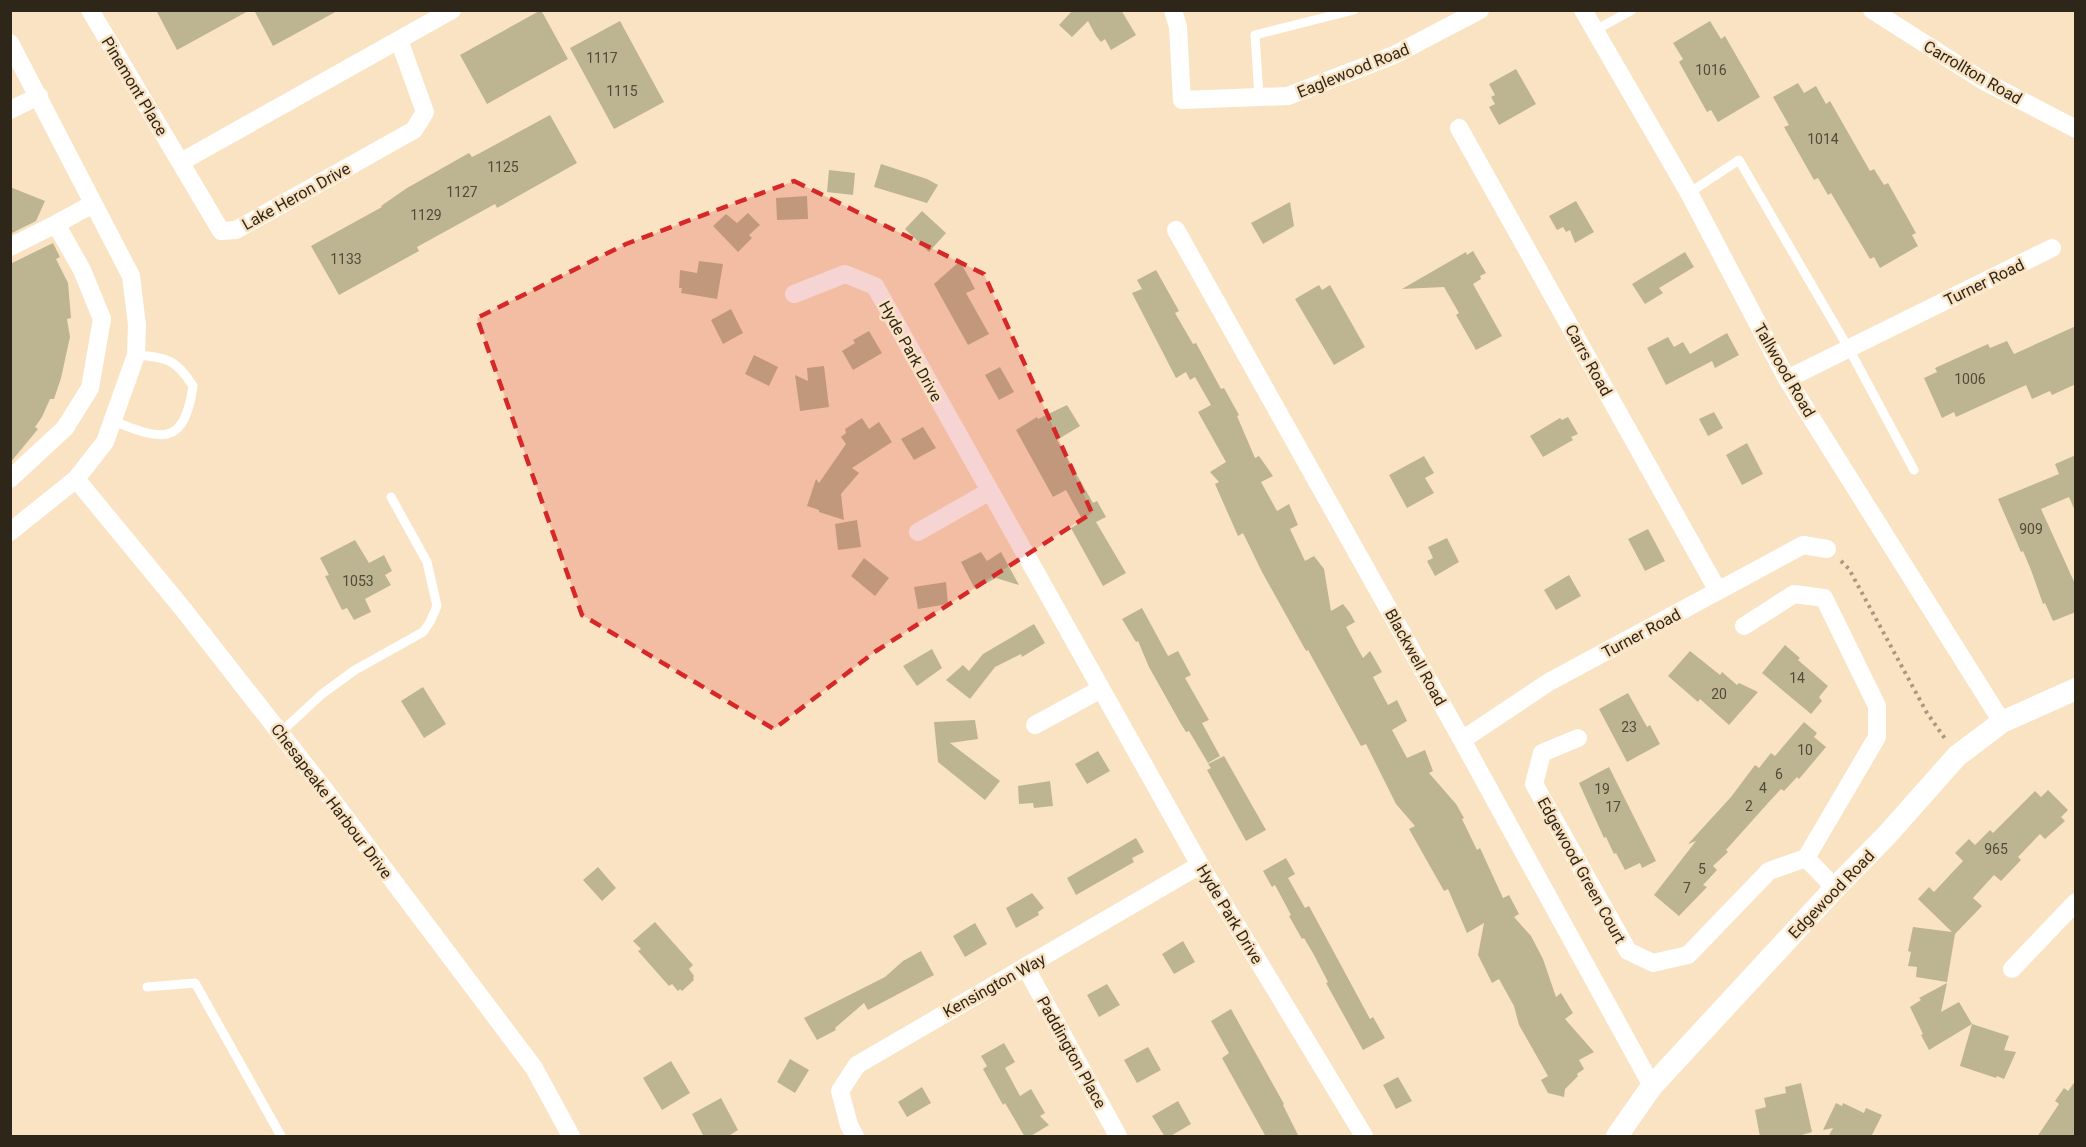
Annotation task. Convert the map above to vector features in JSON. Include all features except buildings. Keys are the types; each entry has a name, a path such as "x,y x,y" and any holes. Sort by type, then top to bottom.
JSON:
{"street":[{"name":"Pinemont Place","path":"90,10 181,162"},
{"path":"181,162 452,10"},
{"name":"Eaglewood Road","path":"1173,10 1178,27 1182,100 1288,96 1394,55 1480,10"},
{"name":"Tallwood Road","path":"1583,10 1689,193 1787,380 2002,722"},
{"name":"Carrollton Road","path":"1872,10 1982,80 2076,129"},
{"name":"Lake Heron Drive","path":"181,162 221,231 237,230 246,225 414,130 425,112 399,40"},
{"path":"10,43 131,276 137,325 136,355 105,442 76,479 10,532"},
{"path":"10,110 39,96"},
{"name":"Carrs Road","path":"1459,128 1718,591"},
{"path":"10,247 93,204"},
{"path":"10,479 65,428 90,388 102,319 82,270 56,224"},
{"name":"Blackwell Road","path":"1176,230 1462,740 1652,1086"},
{"name":"Turner Road","path":"1787,380 2052,248"},
{"name":"Hyde Park Drive","path":"795,294 845,274 875,286 1200,865 1364,1137"},
{"name":"Chesapeake Harbour Drive","path":"76,479 183,609 280,733 534,1068 571,1137"},
{"path":"918,532 990,491"},
{"name":"Turner Road","path":"1462,740 1549,682 1803,545 1831,552"},
{"path":"1744,626 1794,594 1824,598 1877,706 1877,737 1806,858 1835,888"},
{"path":"1035,725 1101,688"},
{"name":"Edgewood Road","path":"1617,1137 1652,1086 1886,836 1957,756 2002,722 2076,689"},
{"name":"Edgewood Green Court","path":"1578,738 1542,753 1534,784 1628,951 1653,963 1688,956 1769,872 1806,858"},
{"name":"Kensington Way","path":"855,1137 849,1125 840,1091 857,1065 1200,865"},
{"path":"2013,969 2076,902"},
{"name":"Paddington Place","path":"1026,968 1118,1137"}],"lane":[{"path":"1259,97 1255,35 1354,10"},
{"path":"1594,31 1632,10"},
{"path":"1689,193 1739,160 1849,349 1914,470"},
{"path":"112,421 142,433 160,437 180,428 190,408 193,386 182,369 162,357 136,355"},
{"path":"280,733 322,694 355,670 423,632 430,622 437,606 427,562 391,498"},
{"path":"147,987 195,983 281,1137"}],"path":[{"path":"1831,552 1849,569 1946,740"}],"highlighted area":[{"path":"794,181 984,274 1092,513 876,651 774,729 582,615 477,318 626,244"}]}
